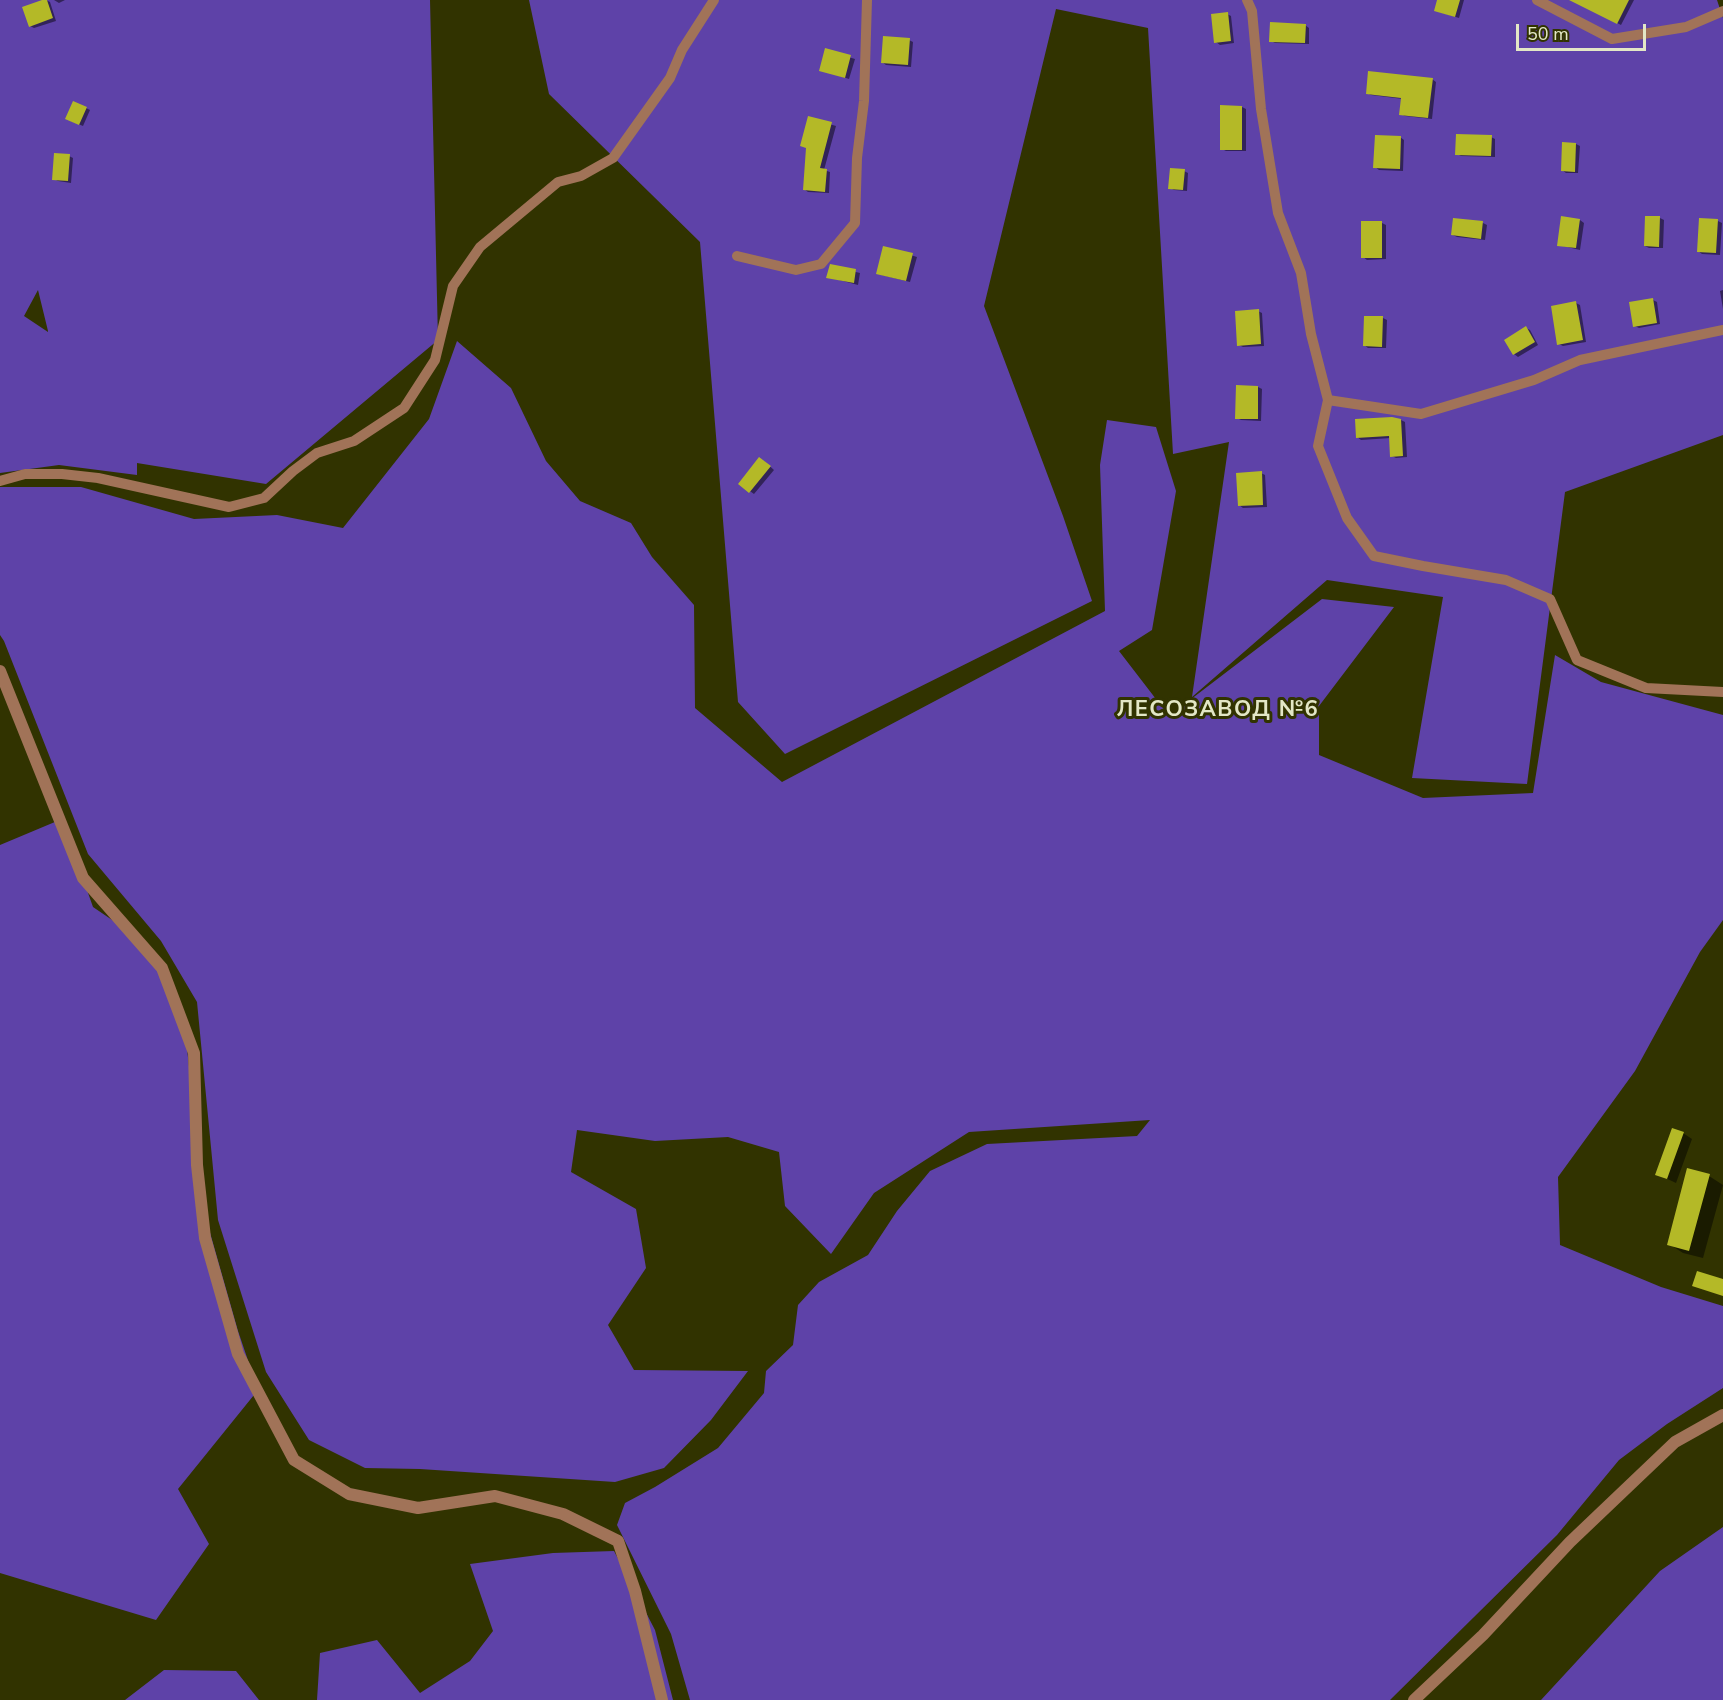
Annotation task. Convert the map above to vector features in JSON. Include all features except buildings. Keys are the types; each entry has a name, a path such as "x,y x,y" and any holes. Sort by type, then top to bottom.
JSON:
{"street":[{"path":"0,671 83,878 162,968 190,1042 194,1053 197,1165 205,1238 238,1354 294,1460 349,1494 418,1508 495,1496 563,1514 618,1541 635,1591 662,1700"},
{"path":"1414,1700 1483,1635 1570,1542 1675,1442 1723,1415"}],"lane":[{"path":"0,481 26,474 62,474 98,478 229,507 264,498 292,471 317,453 354,441 405,408 435,360 453,286 480,247 558,182 581,176 613,158 670,78 682,50 714,0"},
{"path":"736,256 796,270 821,264 855,223 857,158 864,101 867,0"},
{"path":"1247,0 1252,11 1261,109 1278,213 1301,273 1311,334 1328,400 1318,446 1347,518 1374,556 1506,580 1550,599 1577,660 1646,688 1723,692"},
{"path":"1537,0 1612,39 1686,27 1723,11"},
{"path":"1328,400 1421,414 1534,380 1580,360 1723,330"}],"shaded area":[{"path":"0,0 430,0 438,340 266,484 137,463 137,475 59,465 0,473","holes":["38,290 48,332 24,316"]},
{"path":"529,0 1717,0 1723,18 1723,435 1565,492 1527,784 1412,778 1443,597 1327,580 1192,697 1229,442 1173,454 1148,28 1056,9 984,306 1063,516 1092,601 785,754 738,702 700,242 549,94"},
{"path":"457,341 511,388 546,461 580,501 631,523 652,557 694,605 695,708 782,782 1105,611 1100,465 1107,420 1156,427 1176,491 1152,630 1119,651 1169,716 1322,599 1394,607 1319,706 1319,755 1423,798 1533,793 1555,655 1601,682 1723,715 1723,920 1700,952 1635,1071 1558,1177 1560,1245 1661,1287 1723,1306 1723,1388 1667,1424 1619,1460 1557,1535 1390,1700 690,1700 671,1634 617,1525 625,1503 718,1448 764,1393 766,1371 793,1345 798,1305 819,1282 868,1255 897,1211 930,1171 987,1144 1137,1136 1150,1120 969,1132 874,1193 831,1254 785,1206 779,1152 728,1137 655,1141 577,1130 571,1172 636,1209 646,1268 608,1325 634,1370 748,1371 711,1420 664,1468 615,1482 420,1469 365,1468 309,1440 266,1372 218,1220 197,1002 161,941 88,854 0,635 0,487 81,487 194,519 277,515 343,528 429,419"},
{"path":"62,819 93,907 146,943 186,1039 205,1215 238,1331 258,1390 178,1489 209,1544 156,1620 0,1573 0,845"},
{"path":"1723,1527 1723,1700 1541,1700 1660,1571"},
{"path":"614,1551 655,1630 673,1700 317,1700 320,1653 377,1640 420,1693 470,1661 493,1631 470,1564 553,1553"},
{"path":"164,1670 236,1671 259,1700 125,1700"}],"district":[{"name":"ЛЕСОЗАВОД №6","path":"1218,711"}]}
